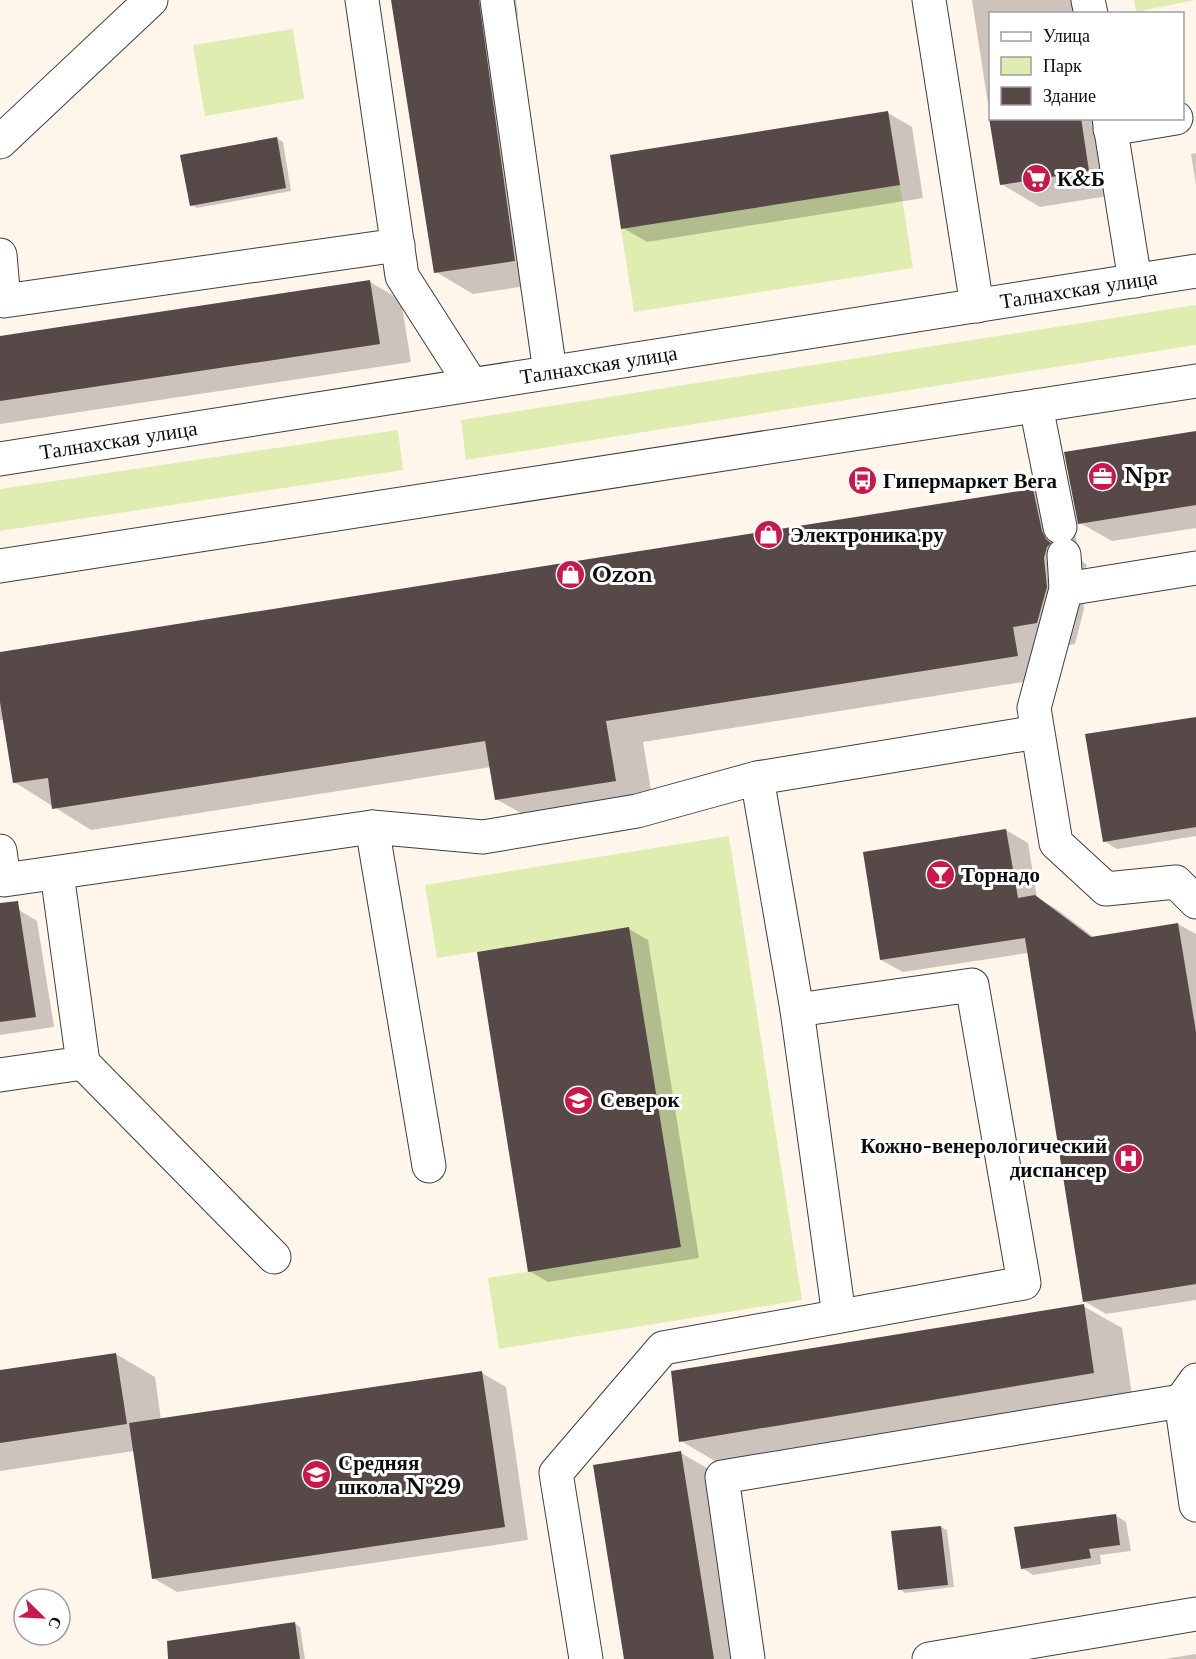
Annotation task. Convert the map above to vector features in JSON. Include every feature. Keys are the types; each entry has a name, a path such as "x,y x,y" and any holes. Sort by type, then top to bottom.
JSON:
{"street":[{"path":"0,142 151,0"},
{"path":"362,0 402,276 471,384"},
{"path":"497,0 550,372"},
{"path":"929,0 977,306"},
{"path":"1135,281 1110,124 1154,120"},
{"path":"0,255 4,301 398,245"},
{"name":"Талнахская улица","path":"0,459 1196,271"},
{"path":"0,566 1196,381"},
{"path":"1036,406 1062,541 1066,589 1034,708 1056,843 1106,889 1176,882 1196,902"},
{"path":"1066,589 1196,568"},
{"path":"0,851 4,880 372,827 483,837 637,811 757,778 1038,732"},
{"path":"757,778 797,1010 839,1316"},
{"path":"372,827 429,1166"},
{"path":"57,873 83,1063 274,1257"},
{"path":"586,1659 556,1473 663,1348 1024,1283 972,985 797,1010"},
{"path":"0,1075 83,1063"},
{"path":"748,1659 722,1477 1189,1391 1196,1505"},
{"path":"929,1659 1196,1614"}],"green space":[{"path":"1134,0 1195,0 1136,12"},
{"path":"293,29 304,99 205,116 193,45"},
{"path":"900,185 913,268 634,312 621,229"},
{"path":"1196,305 1196,345 466,460 461,420"},
{"path":"398,430 403,470 0,531 0,489"},
{"path":"729,836 802,1300 499,1349 488,1278 681,1247 629,928 437,958 425,885"}],"building":[{"path":"391,0 479,0 515,261 434,273"},
{"path":"888,111 900,185 621,229 610,155"},
{"path":"989,120 1081,120 1089,171 1000,185"},
{"path":"277,137 286,188 190,206 180,155"},
{"path":"370,280 380,344 0,401 0,336"},
{"path":"1196,431 1196,505 1078,524 1064,452"},
{"path":"1033,489 1042,531 1051,543 1047,547 1044,558 1047,587 1037,623 1013,627 1018,656 606,721 616,781 495,800 485,741 52,809 48,778 13,783 0,702 0,652"},
{"path":"1196,717 1196,827 1103,842 1085,734"},
{"name":"Кожно-венерологический диспансер","path":"1006,829 1018,898 1035,895 1091,937 1178,923 1196,1032 1196,1284 1083,1302 1025,938 880,960 863,852"},
{"path":"18,901 36,1017 0,1022 0,903"},
{"name":"Северок","path":"629,927 681,1247 528,1272 477,952"},
{"path":"1084,1304 1094,1373 679,1442 671,1371"},
{"path":"116,1353 127,1424 0,1443 0,1370"},
{"name":"Средняя школа №29","path":"482,1371 505,1527 152,1579 129,1423"},
{"path":"681,1451 714,1659 624,1659 593,1465"},
{"path":"1116,1514 1120,1545 1089,1549 1091,1558 1021,1569 1014,1527"},
{"path":"941,1526 948,1585 898,1590 891,1531"},
{"path":"295,1622 300,1659 168,1659 167,1641"}],"place":[{"name":"К&Б","path":"1036,179"},
{"name":"Npr","path":"1103,476"},
{"name":"Гипермаркет Вега","path":"862,481"},
{"name":"Электроника.ру","path":"769,535"},
{"name":"Ozon","path":"571,575"},
{"name":"Торнадо","path":"940,875"},
{"name":"Северок","path":"579,1100"},
{"name":"Кожно-венерологический диспансер","path":"1128,1158"},
{"name":"Средняя школа №29","path":"317,1475"}]}
